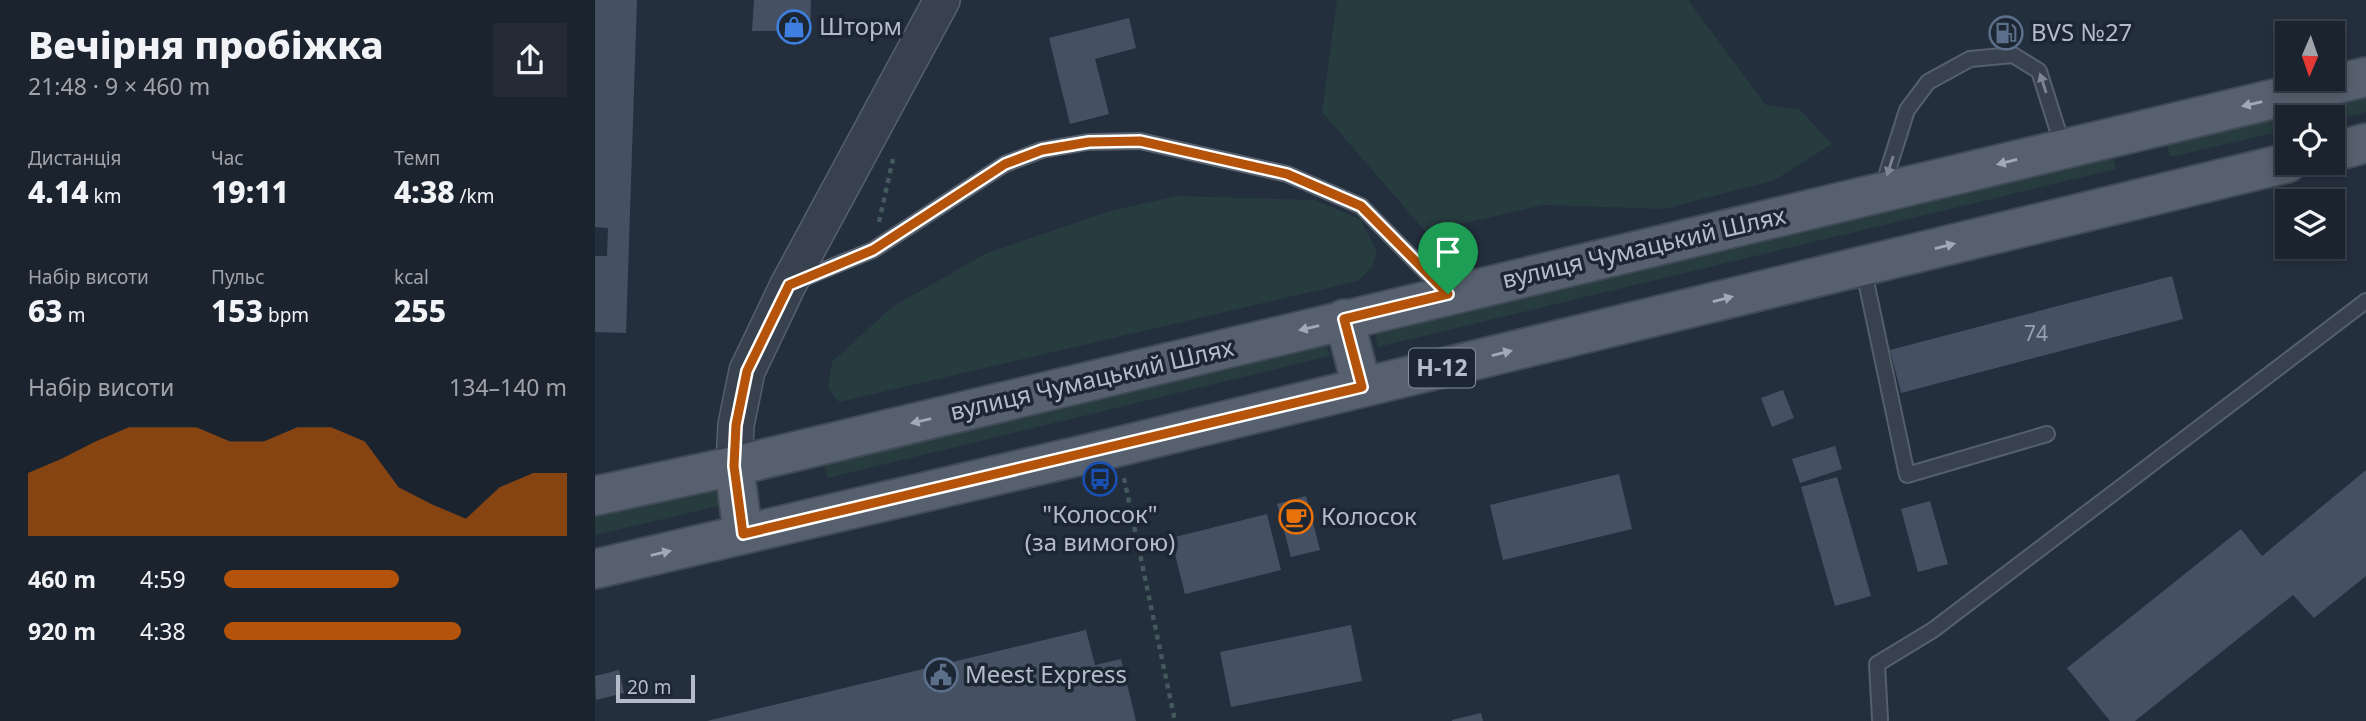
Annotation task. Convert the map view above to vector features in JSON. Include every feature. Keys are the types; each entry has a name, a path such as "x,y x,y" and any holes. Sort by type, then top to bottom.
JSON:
{"main road":[{"name":"вулиця Чумацький Шлях","path":"595,496 734,466 2366,77"},
{"path":"2345,149 2366,144"},
{"name":"Н-12","path":"595,569 1117,447 2275,166"},
{"path":"1344,319 1362,387"},
{"path":"734,466 743,534"}],"street":[{"path":"734,466 736,425 747,371 789,285 942,0"}],"lane":[{"path":"1881,193 1907,110 1928,82 1970,59 2013,55 2039,71 2063,149"},
{"path":"789,285 873,250 1005,164 1042,150 1065,146 1089,142 1140,141 1287,174 1361,206 1448,294"},
{"path":"1863,266 1907,475 2047,434"},
{"path":"1879,720 1877,664 1933,630 2366,301"}],"path":[{"path":"1117,447 1175,721"}],"green space":[{"path":"1337,0 1688,0 1766,105 1800,110 1832,144 1775,180 1664,209 1543,205 1426,232 1322,112"},
{"path":"2366,89 2366,112 2345,117 2345,105 2296,105"},
{"path":"2275,110 2275,133 2170,157 2165,135"},
{"path":"2111,150 2116,169 1378,347 1374,328"},
{"path":"1177,196 1314,200 1360,219 1377,251 1372,267 1358,281 839,402 828,388 832,362 892,307 985,254 1110,211"},
{"path":"1325,335 1330,356 828,478 822,457"},
{"path":"714,483 719,506 595,535 595,510"}],"building":[{"path":"595,0 637,0 626,333 595,332 595,256 607,256 608,228 595,227"},
{"path":"754,0 811,0 810,31 752,31"},
{"path":"1129,18 1136,48 1095,59 1109,114 1070,124 1049,38"},
{"path":"2172,276 2183,319 1901,393 1890,350"},
{"path":"1783,390 1794,418 1772,427 1761,398"},
{"path":"1835,446 1842,469 1800,483 1792,459"},
{"path":"2366,470 2366,576 2314,618 2293,595 2135,721 2110,721 2067,668 2241,529 2262,556"},
{"path":"1619,474 1632,529 1503,560 1490,505"},
{"path":"1837,477 1871,596 1835,606 1801,487"},
{"path":"1306,496 1320,550 1291,557 1277,504"},
{"path":"1930,501 1948,564 1918,572 1901,509"},
{"path":"1267,514 1281,570 1185,594 1171,538"},
{"path":"1351,625 1362,681 1231,707 1220,652"},
{"path":"1086,630 1095,665 1121,659 1136,721 707,721"},
{"path":"619,670 624,693 596,700 595,676"},
{"path":"1481,713 1483,721 1452,721 1452,720"}],"place":[{"name":"Шторм","path":"794,27"},
{"name":"BVS №27","path":"2006,33"},
{"name":"\"Колосок\" (за вимогою)","path":"1100,479"},
{"name":"Колосок","path":"1296,517"},
{"name":"Meest Express","path":"941,675"}],"route":[{"path":"1140,141 1287,174 1361,206 1448,294 1344,319 1362,387 743,534 734,466 736,425 747,371 789,285 873,250 1005,164 1042,150 1089,142 1140,141"}]}
